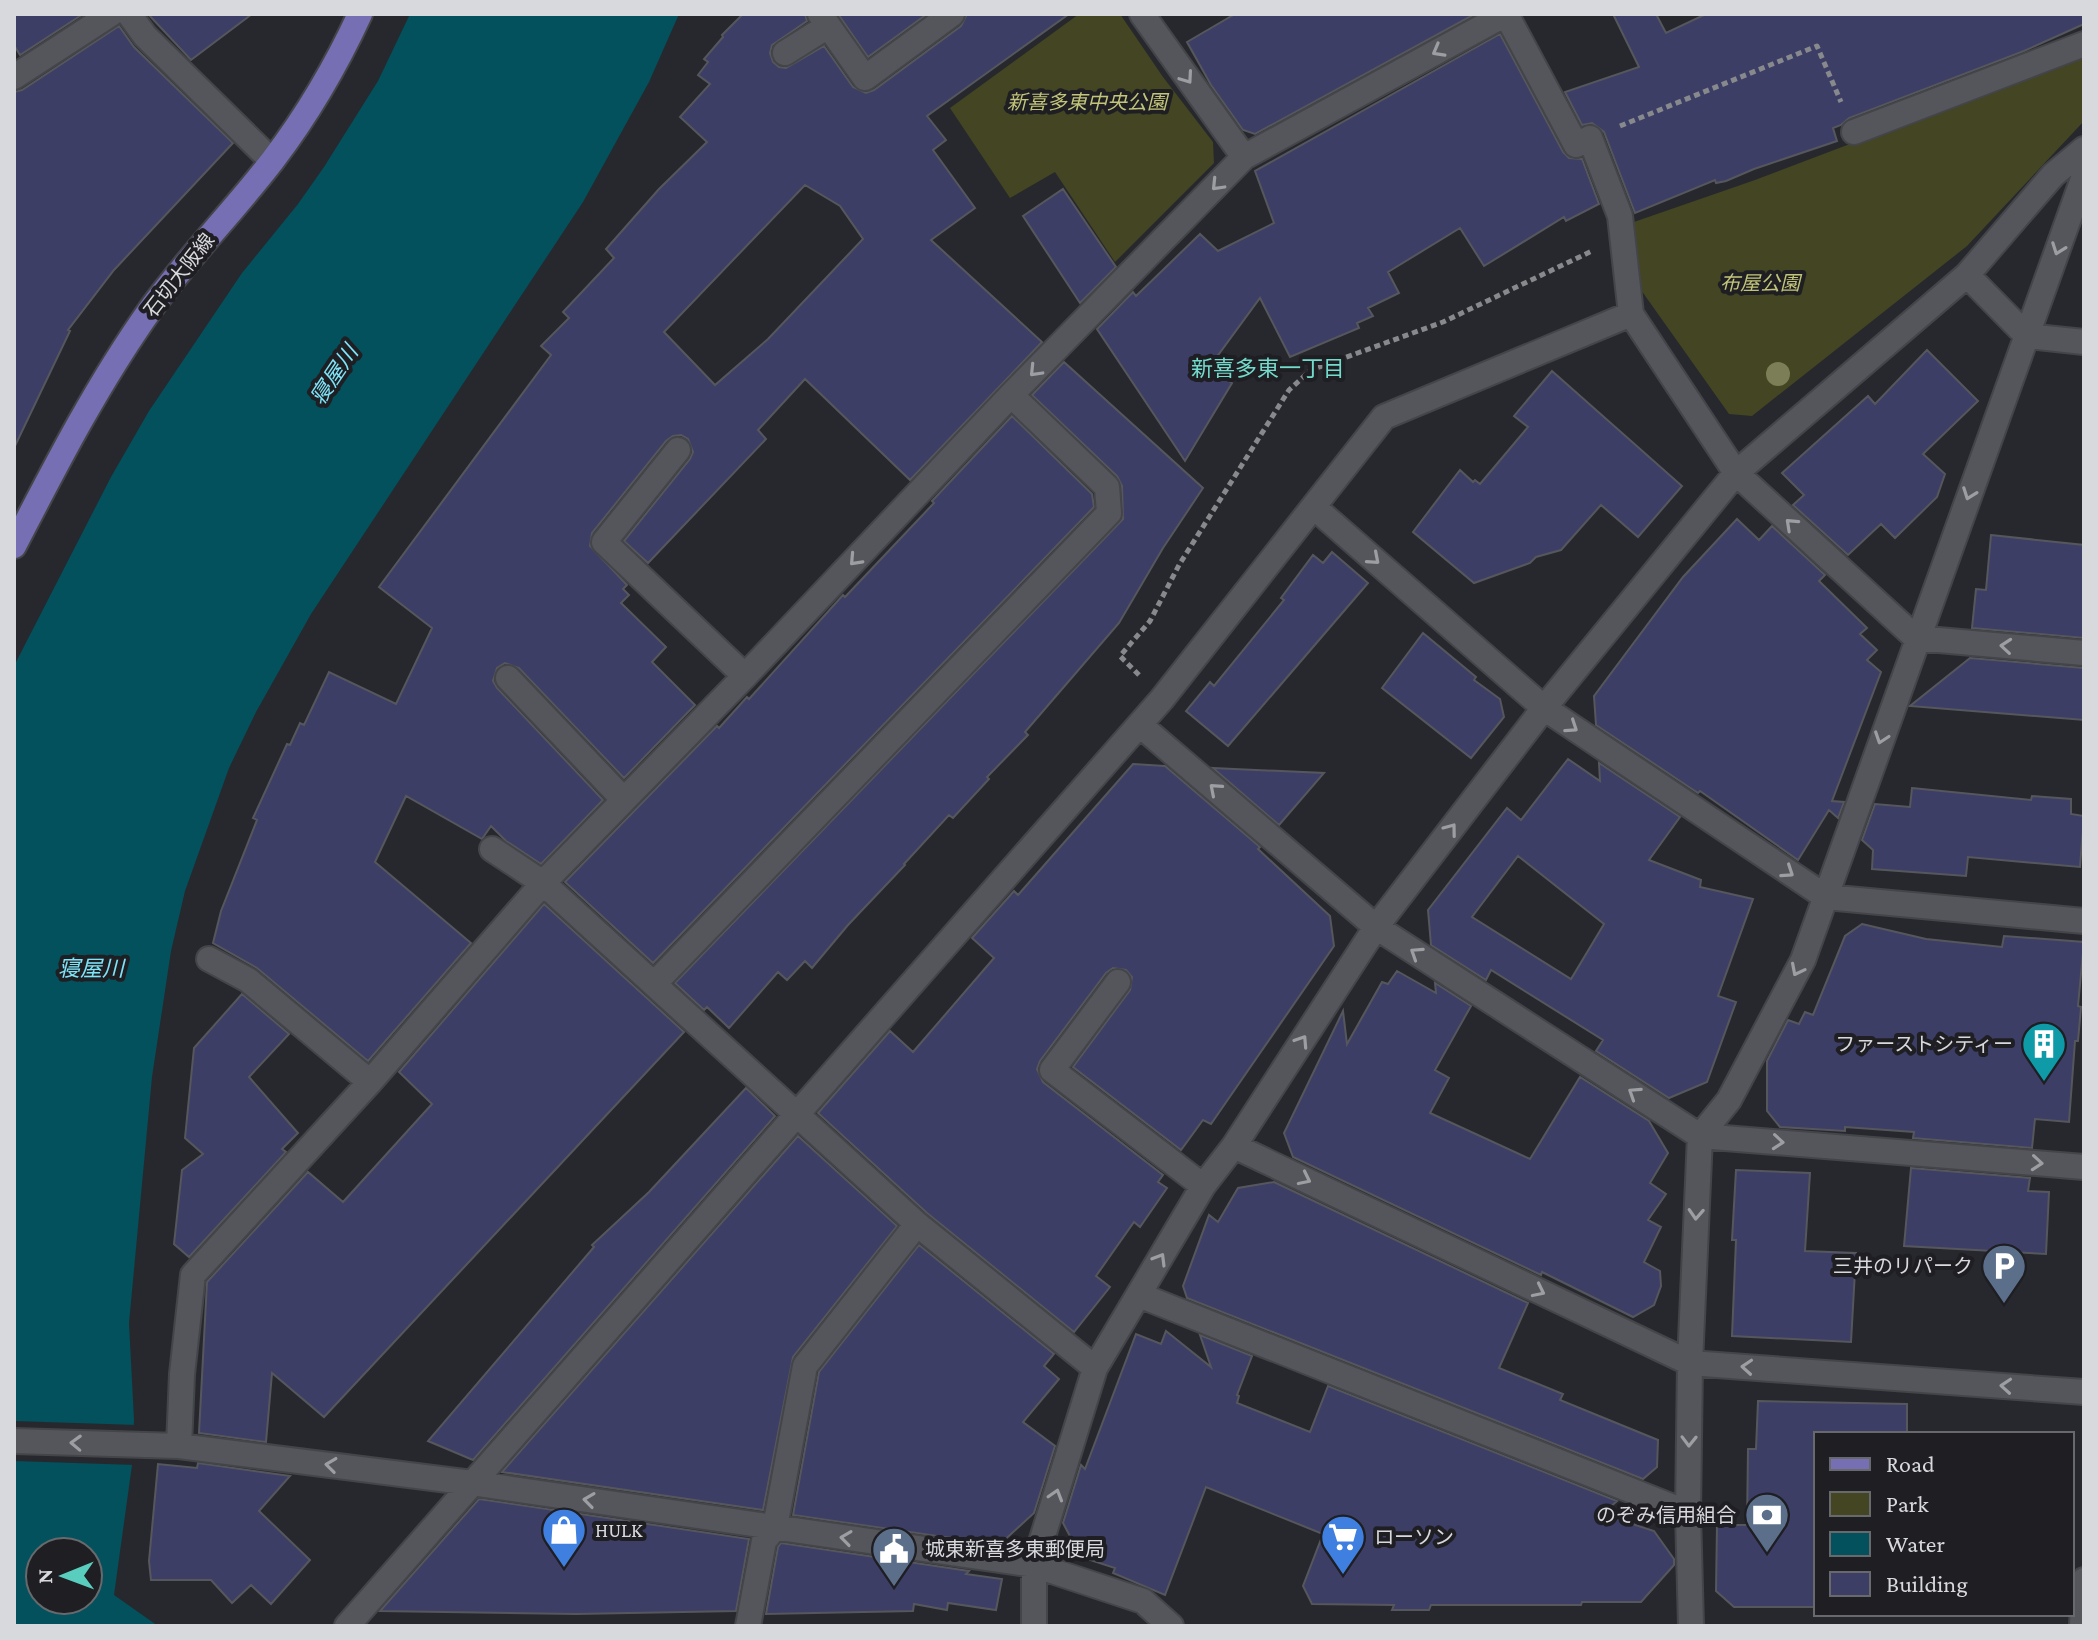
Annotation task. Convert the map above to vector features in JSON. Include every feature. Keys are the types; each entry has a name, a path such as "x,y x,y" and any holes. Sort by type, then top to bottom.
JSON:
{"main road":[{"name":"石切大阪線","path":"14,546 96,393 151,309 272,161 328,79 360,14"}],"street":[{"path":"14,77 111,14"},
{"path":"129,14 145,36 272,161"},
{"path":"785,53 824,20 865,78 952,14"},
{"path":"1142,14 1244,157"},
{"path":"179,1446 182,1374 193,1275 370,1082 543,883 1244,157 1506,14 1576,145 1590,138 1620,216 1631,314 1736,473 1916,638 2084,653"},
{"path":"1854,132 2084,44"},
{"path":"1034,1626 1034,1565 1095,1368 1203,1186 1234,1146 1376,927 1544,708 1736,473 1967,275 2053,175 2084,149"},
{"path":"1691,1626 1688,1513 1690,1363 1700,1136 1729,1100 1803,960 2084,176"},
{"path":"1967,275 2027,336 2084,342"},
{"path":"347,1626 1140,725 1315,508 1384,417 1631,314"},
{"path":"655,983 1109,513 1107,487 1011,395"},
{"path":"678,450 604,542 745,676"},
{"path":"1315,508 1544,708 1826,897 2084,921"},
{"path":"508,678 624,800"},
{"path":"1140,725 1376,927 1700,1136 2084,1167"},
{"path":"492,849 543,883 917,1224 1095,1368"},
{"path":"209,959 248,980 370,1082"},
{"path":"1118,982 1052,1070 1203,1186"},
{"path":"1234,1146 1690,1363 2084,1392"},
{"path":"748,1626 764,1541 775,1527 805,1366 917,1224"},
{"path":"1139,1295 1688,1513"},
{"path":"14,1441 179,1446 472,1483 1034,1565 1143,1601 1171,1626"},
{"path":"2082,1626 2084,1580"}],"path":[{"path":"1590,138 1817,46 1854,132"},
{"path":"1162,699 1120,656 1150,621 1179,565 1289,390 1311,370 1443,322 1621,237"}],"green space":[{"name":"新喜多東中央公園","path":"1079,14 1120,14 1213,142 1214,163 1115,262 1055,172 1010,198 950,108"},
{"name":"布屋公園","path":"2084,55 2084,121 1967,246 1752,416 1729,414 1641,290 1631,223 1755,180"}],"water":[{"name":"寝屋川","path":"410,14 679,14 649,82 583,202 311,614 256,712 229,768 185,891 171,951 152,1077 129,1323 134,1420 132,1465 114,1595 158,1626 14,1626 14,666 111,477 149,411 242,273 324,167 378,81"}],"pier":[{"path":"14,1421 137,1425 136,1465 14,1461"}],"building":[{"path":"14,14 83,14 20,55 14,45"},
{"path":"148,14 252,14 191,60"},
{"path":"743,14 805,14 807,21 772,45 770,53 773,62 786,68 824,46 853,87 866,93 961,26 967,14 1069,14 927,116 946,140 933,150 975,208 931,240 1042,342 910,480 805,379 758,430 766,439 648,563 624,541 693,452 688,439 681,435 666,441 592,533 590,546 627,585 623,589 629,595 621,603 666,647 652,662 695,705 624,778 519,668 505,663 497,668 493,681 497,688 603,800 541,864 506,841 491,826 482,839 406,796 375,862 471,943 368,1061 257,968 213,943 221,911 257,820 253,818 287,744 290,745 300,723 304,725 329,672 396,704 432,628 379,587 551,355 541,346 569,318 563,312 614,258 606,249 659,189 707,142 680,117 710,84 698,75 708,62 704,59","holes":["805,185 840,206 863,239 768,339 715,385 664,332"]},
{"path":"838,14 927,14 868,57"},
{"path":"1235,14 1475,14 1255,134 1243,130 1211,85 1187,42"},
{"path":"1613,14 1656,14 1666,33 1706,14 2084,14 2084,24 2024,51 1849,118 1833,128 1837,141 1726,181 1716,183 1715,180 1635,213 1604,132 1592,123 1582,125 1565,92 1639,67"},
{"path":"119,26 134,47 233,143 114,270 68,330 14,448 14,92 22,90"},
{"path":"1500,34 1563,152 1569,158 1582,159 1599,204 1566,221 1564,217 1484,266 1460,228 1388,272 1399,293 1368,308 1373,316 1357,323 1359,328 1290,357 1260,298 1208,369 1232,383 1185,461 1097,329 1133,292 1136,296 1200,234 1218,251 1274,223 1255,171"},
{"path":"1063,189 1116,267 1080,303 1023,216"},
{"path":"1927,350 1978,401 1923,454 1945,474 1937,497 1895,538 1881,524 1848,555 1793,505 1804,495 1782,473 1868,396 1875,404"},
{"path":"1064,362 1203,488 1119,623 1025,732 1028,735 953,818 949,815 812,968 805,961 787,980 778,972 729,1028 675,983 1123,519 1122,486 1117,476 1032,395"},
{"path":"1552,371 1682,486 1638,537 1601,505 1561,550 1474,583 1413,532 1460,470 1480,484 1528,427 1514,416"},
{"path":"1012,416 1092,494 1094,507 653,963 565,882 717,726 719,728 747,697 749,699"},
{"path":"1737,519 1759,540 1772,526 1825,575 1819,581 1867,628 1860,634 1877,650 1867,660 1881,672 1832,801 1844,802 1838,818 1829,810 1798,860 1700,791 1698,793 1596,725 1594,696 1683,577"},
{"path":"1991,535 2084,545 2084,638 1972,628 1976,589 1986,590"},
{"path":"1332,552 1368,583 1228,746 1186,711 1210,682 1214,686 1284,600 1281,598 1313,555 1323,563"},
{"path":"1423,633 1476,677 1474,680 1500,699 1504,717 1471,758 1382,688"},
{"path":"1970,658 2084,668 2084,720 1910,706"},
{"path":"1568,759 1600,781 1599,763 1680,817 1649,860 1701,880 1700,887 1753,899 1718,996 1736,1002 1707,1082 1669,1098 1596,1051 1603,1040 1491,970 1486,980 1431,945 1428,910 1507,808 1521,820","holes":["1518,856 1604,924 1571,979 1472,917"]},
{"path":"1133,764 1165,766 1260,847 1258,849 1330,916 1334,946 1211,1124 1203,1120 1181,1150 1073,1067 1130,990 1132,977 1126,970 1113,968 1106,973 1040,1061 1037,1069 1043,1082 1163,1175 1158,1182 1167,1188 1140,1227 1134,1222 1096,1276 1110,1287 1074,1332 927,1213 818,1113 890,1031 913,1052 994,958 972,938 1014,891 1018,895"},
{"path":"1213,768 1324,773 1279,825"},
{"path":"1912,788 2031,800 2032,796 2071,799 2071,814 2084,816 2080,867 1968,857 1966,876 1872,869 1873,850 1862,840 1875,804 1910,807"},
{"path":"544,904 684,1032 324,1417 272,1373 266,1442 199,1433 207,1282 308,1172 343,1202 432,1104 399,1072"},
{"path":"1862,924 1926,939 2002,947 2004,936 2084,942 2078,1006 2081,1007 2078,1041 2075,1041 2069,1122 2035,1119 2032,1148 1913,1138 1914,1132 1845,1127 1845,1131 1780,1127 1767,1111 1767,1061 1788,1020 1799,1024 1805,1012 1813,1015 1845,936"},
{"path":"1397,971 1436,993 1435,983 1471,1006 1435,1070 1449,1078 1430,1113 1530,1159 1580,1077 1649,1121 1668,1153 1650,1183 1666,1194 1648,1220 1661,1227 1644,1262 1660,1271 1661,1286 1654,1305 1633,1317 1293,1157 1284,1133 1343,1011 1347,1044 1382,982 1388,984"},
{"path":"242,994 289,1034 249,1077 298,1133 282,1149 286,1152 189,1257 174,1244 182,1170 203,1154 185,1138 194,1048"},
{"path":"746,1088 775,1116 473,1460 428,1441 594,1247 592,1245 649,1192"},
{"path":"798,1136 897,1226 793,1357 763,1510 502,1472"},
{"path":"1911,1168 2030,1178 2028,1191 2049,1192 2046,1254 1904,1246"},
{"path":"1736,1170 1810,1173 1805,1251 1856,1253 1851,1342 1732,1336"},
{"path":"1274,1182 1528,1303 1499,1368 1563,1394 1560,1400 1658,1440 1657,1467 1643,1479 1187,1298 1183,1286 1209,1215 1218,1222 1238,1188"},
{"path":"919,1245 1054,1354 1044,1366 1059,1379 1023,1422 1055,1446 1034,1513 999,1545 793,1515 819,1372"},
{"path":"1166,1331 1211,1367 1200,1335 1252,1356 1237,1395 1237,1403 1310,1432 1328,1386 1617,1501 1602,1514 1654,1531 1674,1559 1674,1565 1641,1602 1431,1605 1429,1610 1392,1610 1394,1605 1312,1604 1303,1586 1323,1534 1206,1487 1165,1595 1113,1573 1115,1568 1081,1557 1063,1523 1081,1465 1085,1469 1136,1334 1161,1344"},
{"path":"1758,1401 1907,1404 1907,1432 1814,1432 1814,1607 1734,1607 1716,1591 1717,1525 1747,1525 1748,1449 1756,1449"},
{"path":"198,1463 290,1476 259,1511 310,1560 271,1604 251,1585 232,1603 211,1580 151,1580 149,1561 158,1464 197,1468"},
{"path":"479,1499 749,1539 736,1611 576,1614 380,1611"},
{"path":"781,1543 969,1571 966,1574 1002,1579 996,1610 948,1603 947,1610 914,1604 913,1611 766,1614"}],"place":[{"name":"ファーストシティー","path":"2044,1083"},
{"name":"三井のリパーク","path":"2004,1305"},
{"name":"のぞみ信用組合","path":"1767,1554"},
{"name":"HULK","path":"564,1569"},
{"name":"ローソン","path":"1343,1576"},
{"name":"城東新喜多東郵便局","path":"894,1588"}],"district":[{"name":"新喜多東一丁目","path":"1268,368"}]}
